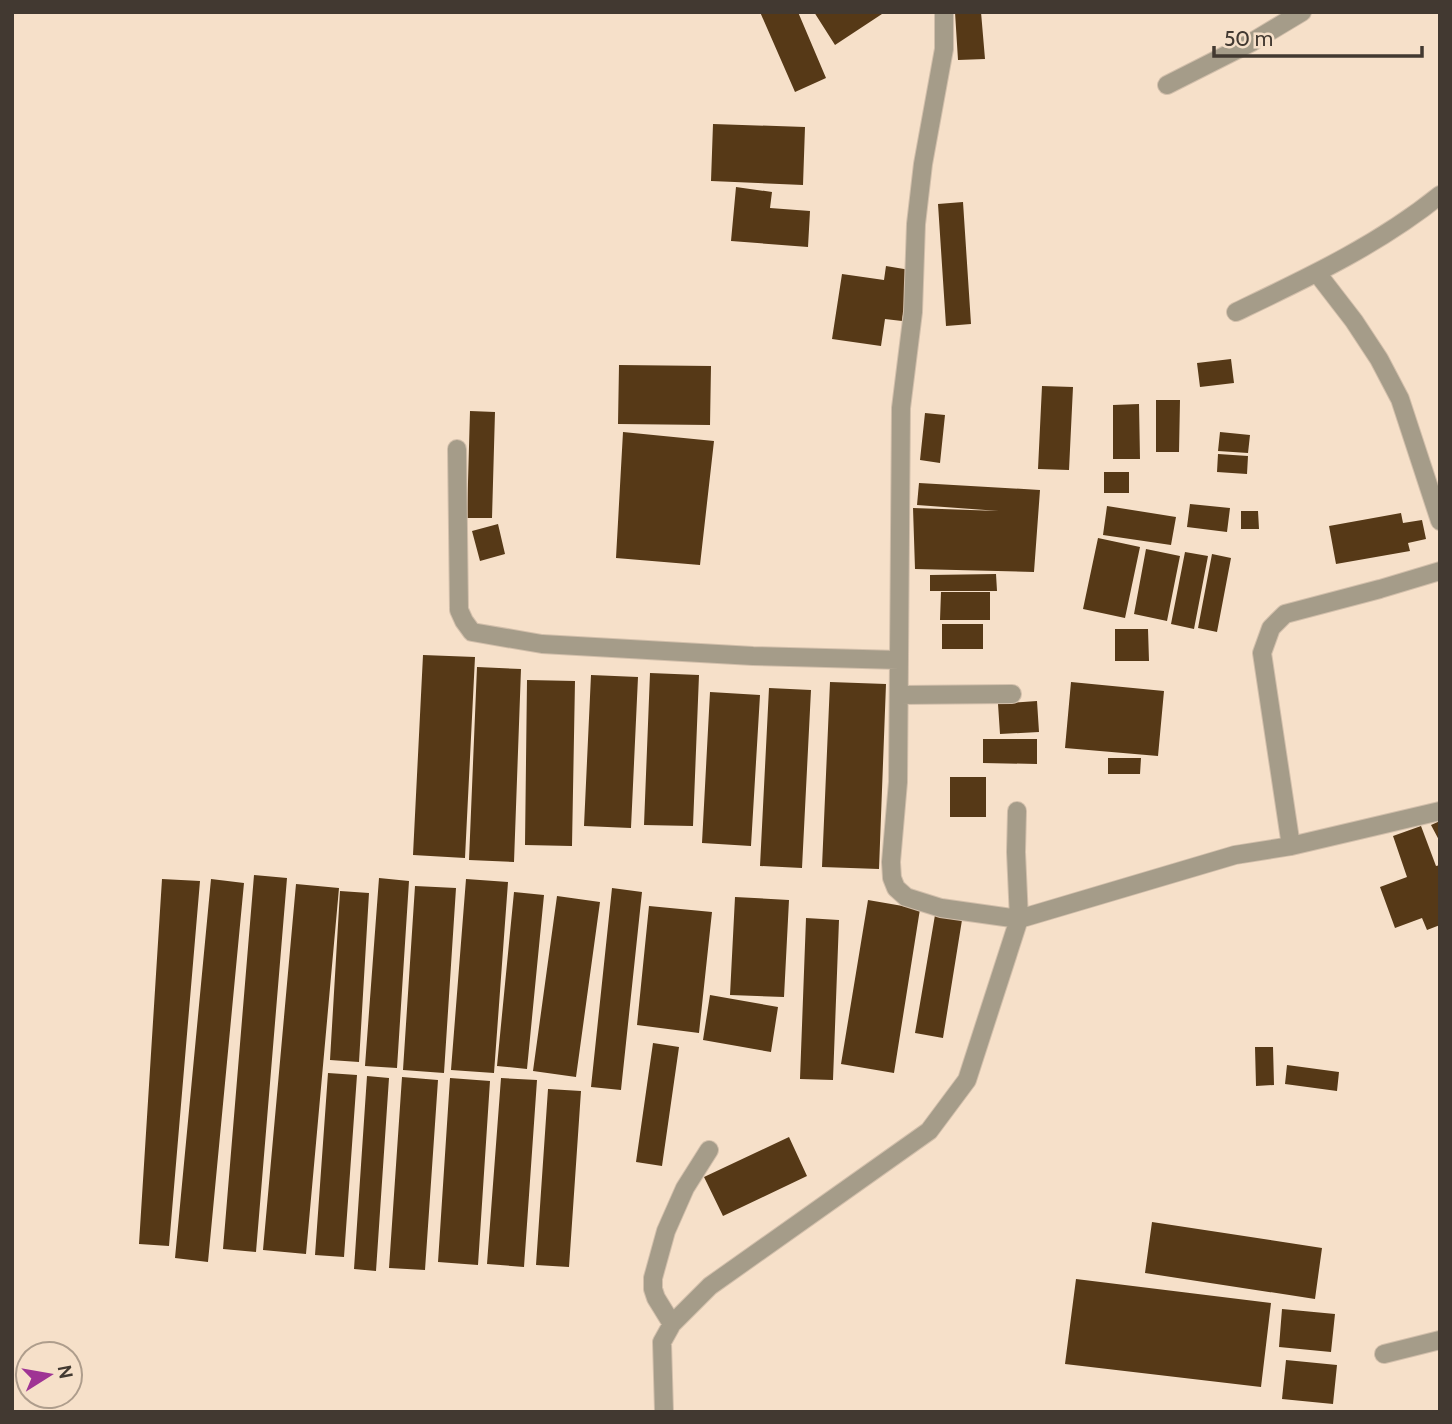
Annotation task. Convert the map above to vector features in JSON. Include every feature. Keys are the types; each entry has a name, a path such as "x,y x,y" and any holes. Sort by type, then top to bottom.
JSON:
{"street":[{"path":"944,12 944,49 923,164 916,224 913,312 901,408 898,782 891,862 896,888 906,897 941,908 1019,919 1235,855 1291,846 1440,811"},
{"path":"1167,85 1252,42 1302,12"},
{"path":"1236,312 1317,273 1382,237 1440,195"},
{"path":"1317,273 1379,359 1400,399 1440,521"},
{"path":"457,449 459,610 472,632 542,644 753,656 899,660"},
{"path":"1291,846 1262,653 1271,628 1285,614 1440,571"},
{"path":"899,695 1012,694"},
{"path":"664,1412 662,1342 672,1324 710,1286 929,1131 967,1080 1019,919 1017,811"},
{"path":"672,1324 653,1290 653,1278 666,1231 685,1188 709,1150"},
{"path":"1384,1354 1440,1340"}],"building":[{"path":"760,12 798,12 826,78 795,92"},
{"path":"814,12 885,12 835,45"},
{"path":"955,12 981,12 985,59 958,60"},
{"path":"713,124 805,127 803,185 711,181"},
{"path":"736,187 772,192 770,208 810,211 808,247 731,241"},
{"path":"963,202 971,324 946,326 938,204"},
{"path":"886,266 910,270 902,321 885,319 881,346 832,339 842,274 884,280"},
{"path":"1231,359 1234,383 1200,387 1197,363"},
{"path":"619,365 711,366 710,425 618,424"},
{"path":"1042,386 1073,387 1069,470 1038,469"},
{"path":"1156,400 1180,400 1179,452 1156,452"},
{"path":"1139,404 1140,459 1113,459 1113,405"},
{"path":"470,411 495,412 492,518 467,518"},
{"path":"925,413 945,415 940,463 920,460"},
{"path":"623,432 714,441 700,565 616,558"},
{"path":"1220,432 1250,435 1248,453 1218,451"},
{"path":"1218,454 1248,456 1247,474 1217,472"},
{"path":"1104,472 1129,472 1129,493 1104,493"},
{"path":"919,483 1040,490 1034,572 915,569 913,508 999,511 917,505"},
{"path":"1190,504 1230,508 1227,532 1187,527"},
{"path":"1107,506 1176,517 1171,545 1103,535"},
{"path":"1241,511 1258,511 1259,529 1241,529"},
{"path":"1401,513 1403,523 1422,520 1426,539 1408,543 1410,551 1336,564 1329,526"},
{"path":"498,524 505,554 480,561 472,531"},
{"path":"1098,538 1140,547 1125,618 1083,609"},
{"path":"1146,549 1180,556 1167,621 1134,614"},
{"path":"1185,552 1208,556 1194,629 1171,624"},
{"path":"1212,554 1231,558 1217,632 1198,628"},
{"path":"996,574 997,591 930,591 930,575"},
{"path":"941,592 990,592 990,620 940,620"},
{"path":"942,624 983,624 983,649 942,649"},
{"path":"1115,629 1148,629 1149,661 1115,661"},
{"path":"423,655 475,657 465,858 413,855"},
{"path":"477,667 521,669 514,862 469,860"},
{"path":"650,673 699,675 693,826 644,825"},
{"path":"591,675 638,677 631,828 584,826"},
{"path":"527,680 575,681 572,846 525,845"},
{"path":"830,682 886,684 879,869 822,867"},
{"path":"1071,682 1164,691 1158,756 1065,748"},
{"path":"769,688 811,690 802,868 760,866"},
{"path":"710,692 760,695 751,846 702,843"},
{"path":"1037,701 1039,732 1000,734 998,704"},
{"path":"983,739 1037,739 1037,764 983,763"},
{"path":"1108,758 1141,758 1140,774 1108,774"},
{"path":"950,777 986,777 986,817 950,817"},
{"path":"1440,821 1440,842 1431,825"},
{"path":"1421,826 1436,866 1440,865 1440,925 1427,930 1422,918 1395,928 1380,887 1407,877 1393,836"},
{"path":"254,875 287,878 256,1252 223,1249"},
{"path":"379,878 409,881 397,1068 365,1066"},
{"path":"162,879 200,881 169,1246 139,1244"},
{"path":"211,879 244,883 208,1262 175,1258"},
{"path":"466,879 508,882 494,1073 451,1070"},
{"path":"296,884 339,888 306,1254 263,1250"},
{"path":"415,886 456,888 444,1073 403,1070"},
{"path":"612,888 642,892 621,1090 591,1087"},
{"path":"340,891 369,893 359,1062 330,1060"},
{"path":"514,892 544,895 527,1069 497,1066"},
{"path":"557,896 600,902 576,1077 533,1071"},
{"path":"735,897 789,900 784,997 730,995"},
{"path":"868,900 920,909 894,1073 841,1064"},
{"path":"649,906 712,912 699,1033 637,1025"},
{"path":"935,915 962,920 943,1038 915,1033"},
{"path":"806,918 839,920 833,1080 800,1079"},
{"path":"710,995 778,1007 771,1052 703,1040"},
{"path":"653,1043 679,1047 662,1166 636,1162"},
{"path":"1255,1047 1273,1047 1274,1085 1256,1086"},
{"path":"1287,1065 1339,1072 1337,1091 1285,1084"},
{"path":"328,1073 357,1075 344,1257 315,1255"},
{"path":"367,1076 389,1078 376,1271 354,1269"},
{"path":"402,1077 438,1080 425,1270 389,1268"},
{"path":"450,1078 490,1081 478,1265 438,1262"},
{"path":"501,1078 537,1080 524,1267 487,1264"},
{"path":"548,1089 581,1091 569,1267 536,1265"},
{"path":"789,1137 807,1176 723,1216 704,1177"},
{"path":"1152,1222 1322,1248 1315,1299 1145,1273"},
{"path":"1076,1279 1271,1303 1261,1387 1065,1364"},
{"path":"1282,1309 1335,1314 1331,1352 1279,1347"},
{"path":"1286,1360 1337,1365 1333,1404 1282,1399"}]}
